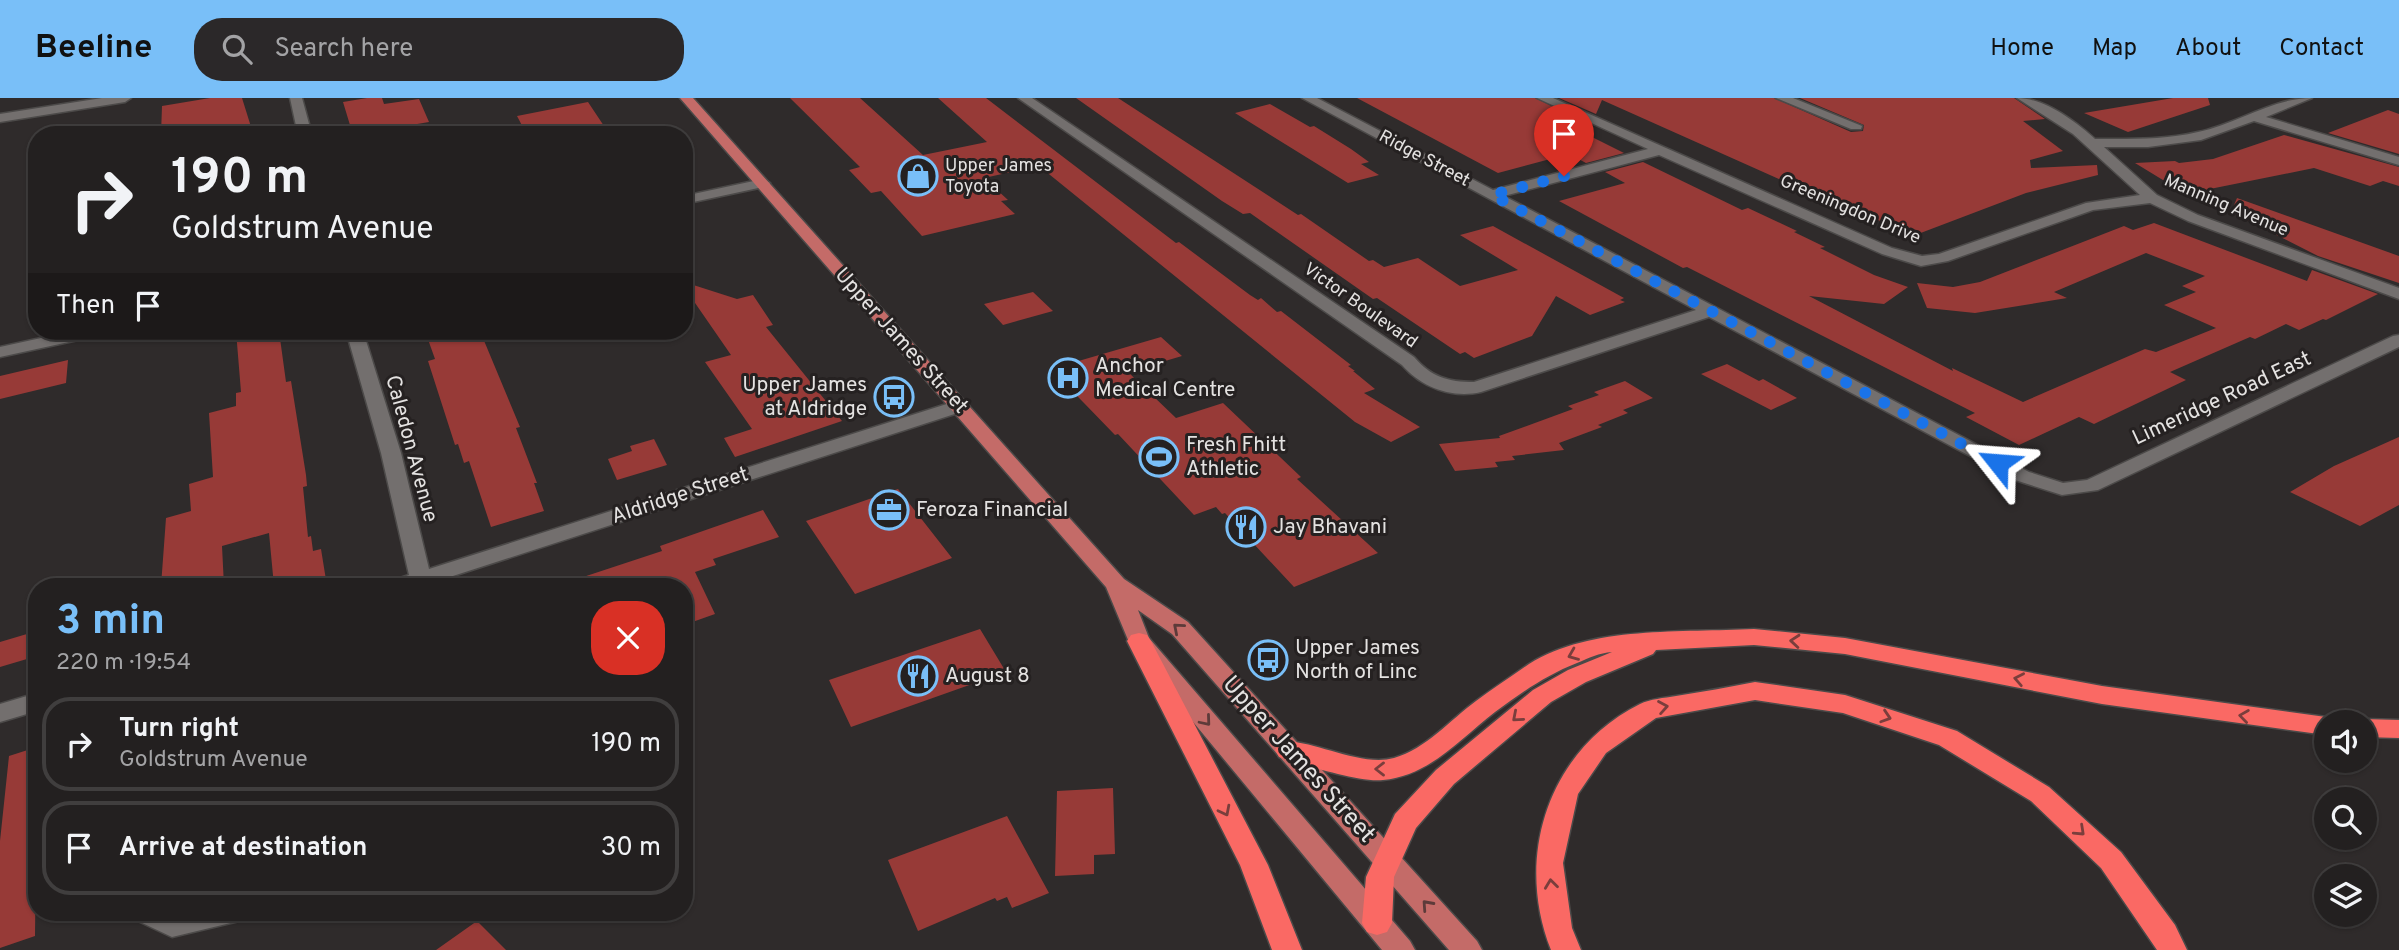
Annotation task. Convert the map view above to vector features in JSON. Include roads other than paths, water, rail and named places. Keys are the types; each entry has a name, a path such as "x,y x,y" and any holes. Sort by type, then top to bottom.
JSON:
{"highway":[{"path":"1288,750 1330,762 1381,771 1402,766 1426,755 1485,707 1541,668 1598,645 1754,637 1845,646 2102,695 2314,724"},
{"path":"1377,923 1380,877 1405,822 1445,777 1542,696 1577,676 1663,640"},
{"path":"1139,641 1254,865 1287,950"},
{"path":"1566,950 1557,928 1549,863 1565,792 1597,746 1649,710 1755,691 1845,704 1948,738 2040,794 2111,860 2165,934 2172,950"},
{"path":"2377,728 2399,729"}],"main road":[{"name":"Upper James Street","path":"686,98 1116,584 1180,628 1467,950"},
{"name":"Upper James Street","path":"1116,584 1139,641 1400,950"}],"street":[{"path":"0,118 125,98"},
{"path":"296,98 303,126"},
{"name":"Victor Boulevard","path":"1024,98 1408,360 1418,373 1446,388 1475,388 1710,311"},
{"name":"Ridge Street","path":"1308,98 2022,476 2062,489"},
{"name":"Greeningdon Drive","path":"1544,98 1887,251 1920,261 1942,258 2091,206 2152,198"},
{"path":"1782,98 1856,126"},
{"name":"Manning Avenue","path":"2023,98 2050,111 2091,143 2152,198 2193,218 2399,294"},
{"path":"2091,143 2141,144 2188,139 2306,98"},
{"path":"2253,117 2399,161"},
{"path":"1492,195 1661,149"},
{"path":"693,198 763,183"},
{"path":"0,352 54,340"},
{"name":"Caledon Avenue","path":"357,340 391,453 421,578"},
{"name":"Limeridge Road East","path":"2062,489 2091,486 2399,340"},
{"name":"Aldridge Street","path":"424,578 960,406"},
{"path":"0,713 28,705"},
{"path":"165,921 172,925 190,921"}],"place":[{"name":"Upper James Toyota","path":"918,176"},
{"name":"Anchor Medical Centre","path":"1068,378"},
{"name":"Upper James at Aldridge","path":"894,397"},
{"name":"Fresh Fhitt Athletic","path":"1159,457"},
{"name":"Feroza Financial","path":"889,510"},
{"name":"Jay Bhavani","path":"1246,527"},
{"name":"Upper James North of Linc","path":"1268,660"},
{"name":"August 8","path":"918,676"}]}
